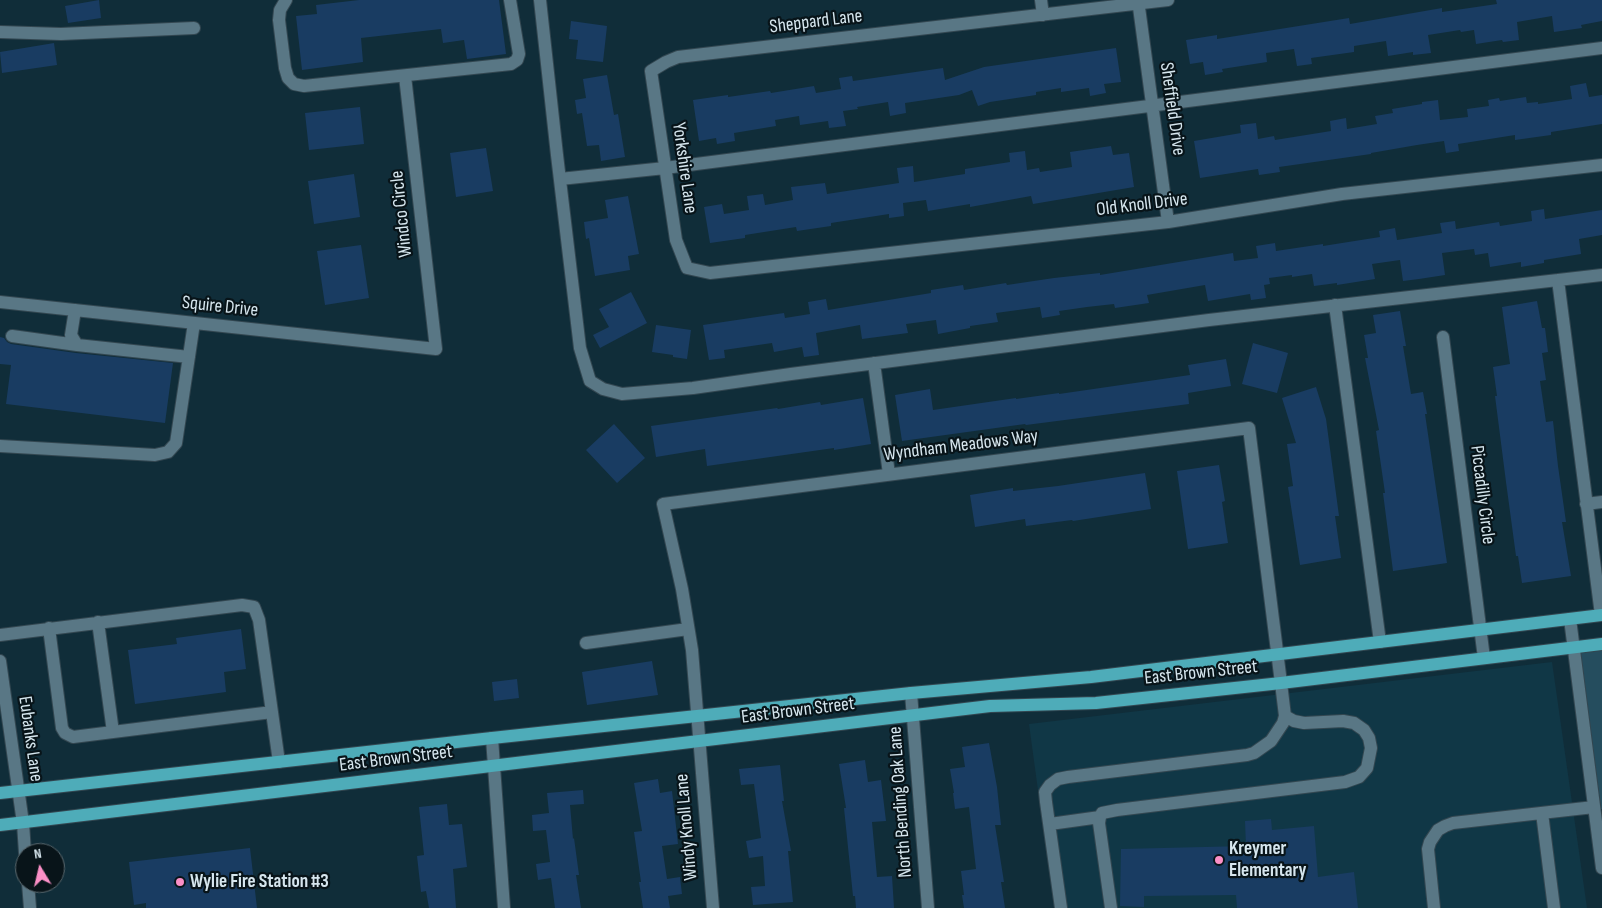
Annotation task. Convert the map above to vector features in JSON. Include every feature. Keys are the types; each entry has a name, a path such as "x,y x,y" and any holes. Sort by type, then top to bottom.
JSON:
{"main road":[{"name":"East Brown Street","path":"0,793 912,693 1091,677 1601,615"},
{"name":"East Brown Street","path":"0,825 990,706 1096,703 1282,683 1602,644"}],"street":[{"path":"286,0 280,10 279,20 285,68 288,78 294,84 304,86 502,66 514,62 519,54 510,0"},
{"path":"540,0 580,348 590,381 603,389 622,394 693,388 1209,320 1602,275"},
{"path":"1041,0 1043,15"},
{"name":"Sheppard Lane","path":"651,71 678,57 1168,0"},
{"name":"Sheffield Drive","path":"1138,2 1168,222"},
{"path":"0,32 61,34 194,28"},
{"path":"560,179 665,168 1602,48"},
{"name":"Yorkshire Lane","path":"651,71 676,240 686,268"},
{"name":"Windco Circle","path":"405,76 436,349"},
{"name":"Old Knoll Drive","path":"686,268 710,273 1168,222 1342,194 1602,165"},
{"path":"1558,280 1601,615"},
{"name":"Squire Drive","path":"0,302 436,349"},
{"path":"1335,306 1380,642"},
{"path":"75,310 71,335 77,345"},
{"path":"0,446 155,455 168,452 176,443 194,322"},
{"path":"12,336 189,357"},
{"name":"Piccadilly Circle","path":"1443,337 1484,658"},
{"path":"874,363 889,474"},
{"name":"Wyndham Meadows Way","path":"698,742 692,650 682,589 662,504 1249,428 1285,716"},
{"path":"1586,504 1602,502"},
{"path":"0,634 242,605 254,607 259,620 279,762"},
{"path":"1570,619 1602,868"},
{"path":"98,622 113,732"},
{"path":"50,628 62,728 65,733 73,737 272,712"},
{"path":"586,643 688,629"},
{"name":"Eubanks Lane","path":"0,660 24,843"},
{"name":"North Bending Oak Lane","path":"912,693 928,908"},
{"path":"1062,908 1046,792 1050,785 1058,779 1247,755 1254,753 1270,741 1283,723 1285,716 1294,721 1304,723 1343,720 1354,723 1364,730 1369,738 1371,748 1367,768 1359,777 1345,782 1102,813 1099,823 1111,908"},
{"path":"492,738 504,908"},
{"name":"Windy Knoll Lane","path":"698,742 713,908"},
{"path":"1434,908 1428,849 1438,830 1453,823 1594,807"},
{"path":"1542,813 1554,908"},
{"path":"1050,824 1100,817"},
{"path":"29,893 30,908"}],"shaded area":[{"path":"1602,649 1602,809 1601,809 1580,652"},
{"path":"1552,662 1587,908 1054,908 1029,724"}],"building":[{"path":"99,0 101,18 68,23 65,6"},
{"path":"359,0 499,0 506,54 467,59 464,40 443,43 441,29 361,38 363,62 302,70 296,16 317,14 316,5"},
{"path":"1496,0 1602,0 1602,21 1581,25 1582,28 1554,32 1552,16 1517,22 1519,40 1503,42 1502,40 1476,44 1474,30 1461,32 1460,30 1428,35 1431,53 1413,55 1413,52 1388,56 1386,41 1354,46 1354,52 1311,58 1312,64 1297,66 1294,49 1266,53 1267,62 1222,69 1223,72 1205,75 1203,62 1190,64 1186,40 1217,35 1217,39 1349,18 1350,24 1442,8 1442,12 1497,4"},
{"path":"571,21 607,26 603,62 576,59 578,40 569,39"},
{"path":"54,43 57,65 2,73 0,52"},
{"path":"1116,48 1121,82 1104,84 1106,93 1090,96 1089,88 1061,92 1061,88 1036,92 1036,95 990,102 978,106 972,90 959,95 905,103 906,113 890,116 888,102 843,111 846,126 829,128 828,121 800,125 799,116 775,120 776,126 734,133 735,141 717,144 716,138 699,141 693,100 770,91 771,93 814,86 816,93 841,89 839,78 852,76 853,81 943,68 945,80 984,67"},
{"path":"607,75 614,115 618,114 625,157 601,161 599,145 587,146 582,113 577,114 575,100 586,98 583,79"},
{"path":"1586,83 1589,97 1602,95 1602,124 1551,132 1551,135 1515,140 1515,135 1458,144 1459,151 1446,153 1444,141 1279,167 1280,172 1259,175 1258,169 1200,178 1194,141 1241,133 1240,125 1256,123 1258,139 1274,136 1275,140 1331,131 1330,121 1346,118 1347,129 1377,124 1375,116 1393,113 1392,109 1438,100 1440,120 1468,117 1467,109 1489,106 1488,100 1499,98 1500,101 1526,97 1527,103 1538,102 1538,104 1572,99 1570,86"},
{"path":"360,107 364,144 309,150 305,113"},
{"path":"1111,146 1113,155 1129,153 1134,187 1033,204 1031,196 970,207 970,204 928,211 926,200 903,203 904,216 889,218 889,214 831,223 831,226 797,231 796,227 710,243 704,207 722,204 724,214 749,210 747,196 763,194 765,205 793,200 791,187 825,183 827,194 899,183 897,168 913,166 914,182 965,174 965,169 1010,162 1009,153 1025,151 1027,170 1039,168 1040,172 1072,167 1070,152"},
{"path":"486,148 493,191 456,197 450,153"},
{"path":"354,174 360,217 314,224 308,181"},
{"path":"628,196 639,254 628,256 630,270 595,276 589,238 586,239 584,222 608,218 605,200"},
{"path":"1544,209 1545,219 1602,210 1602,235 1579,239 1581,254 1544,260 1544,263 1521,267 1521,262 1490,267 1488,253 1475,255 1474,249 1442,253 1445,275 1419,279 1403,281 1400,260 1372,264 1375,279 1337,285 1337,283 1314,286 1312,274 1269,278 1270,284 1264,285 1266,298 1251,300 1250,294 1208,301 1205,285 1147,295 1149,303 1115,308 1114,304 1087,307 1059,311 1060,315 1042,318 1040,307 996,313 998,322 970,326 970,328 938,334 936,320 906,324 908,333 862,339 860,325 816,333 819,355 804,357 802,347 774,352 772,343 724,350 725,358 709,360 703,325 784,313 785,318 810,314 808,302 826,299 828,310 931,293 931,290 963,285 964,290 1006,283 1007,285 1100,273 1100,275 1233,253 1234,261 1258,258 1256,246 1275,243 1276,251 1323,244 1323,246 1380,237 1379,231 1395,228 1397,240 1442,233 1440,223 1455,221 1456,229 1499,222 1500,226 1532,221 1531,211"},
{"path":"361,245 369,298 325,305 317,251"},
{"path":"631,292 647,323 600,348 593,335 609,327 599,309"},
{"path":"1537,301 1542,328 1545,328 1548,352 1542,353 1546,380 1540,381 1546,422 1553,421 1566,522 1562,522 1571,576 1522,583 1518,556 1516,556 1506,482 1493,367 1510,364 1502,307"},
{"path":"1400,311 1406,346 1403,346 1411,394 1423,392 1447,563 1393,571 1376,431 1379,430 1365,358 1368,358 1364,335 1376,333 1373,315"},
{"path":"656,325 691,330 687,359 652,352"},
{"path":"0,337 11,344 173,363 165,423 6,404 11,365 0,364"},
{"path":"1253,343 1288,353 1277,393 1242,384"},
{"path":"1226,359 1231,386 1188,393 1189,404 902,441 895,395 930,389 933,410 1190,375 1188,365"},
{"path":"1316,387 1326,419 1339,516 1335,516 1341,558 1300,565 1288,487 1293,486 1287,444 1296,443 1282,398"},
{"path":"863,398 871,444 707,466 705,449 656,457 651,426 820,402 821,405"},
{"path":"614,424 645,458 617,483 586,450"},
{"path":"1219,465 1225,501 1222,502 1228,543 1188,549 1177,471"},
{"path":"1145,473 1151,509 1026,526 1025,519 975,527 970,495 1013,488 1013,491 1058,486"},
{"path":"241,629 246,669 224,672 226,692 135,704 128,650 177,644 176,638"},
{"path":"652,661 658,695 587,705 582,672"},
{"path":"517,679 519,698 494,701 492,682"},
{"path":"989,743 997,787 1001,825 995,825 1004,882 1001,882 1005,908 964,908 961,871 976,869 969,807 955,809 950,769 965,767 962,747"},
{"path":"865,760 868,782 881,780 886,821 872,822 877,877 892,876 894,908 856,908 855,896 853,896 844,808 846,808 839,764"},
{"path":"780,765 784,801 782,801 791,851 788,851 793,902 753,905 751,887 765,886 763,856 749,858 746,841 761,838 754,784 741,785 739,769"},
{"path":"658,779 660,793 672,791 678,844 662,846 667,879 680,877 682,894 668,896 670,908 643,908 634,832 642,831 634,783"},
{"path":"583,790 584,804 570,805 579,875 576,875 581,908 555,908 551,878 538,880 536,864 550,862 546,830 533,831 532,815 549,813 547,793"},
{"path":"447,804 449,825 462,824 467,867 453,869 456,908 429,908 426,891 421,892 417,856 424,855 419,807"},
{"name":"Kreymer Elementary","path":"1271,819 1272,830 1314,826 1318,877 1354,872 1358,908 1237,908 1236,895 1144,896 1144,907 1120,906 1121,849 1246,846 1245,821"},
{"path":"250,848 257,908 146,908 146,903 134,905 129,862"}],"place":[{"name":"Kreymer Elementary","path":"1219,860"},
{"name":"Wylie Fire Station #3","path":"180,882"}]}
